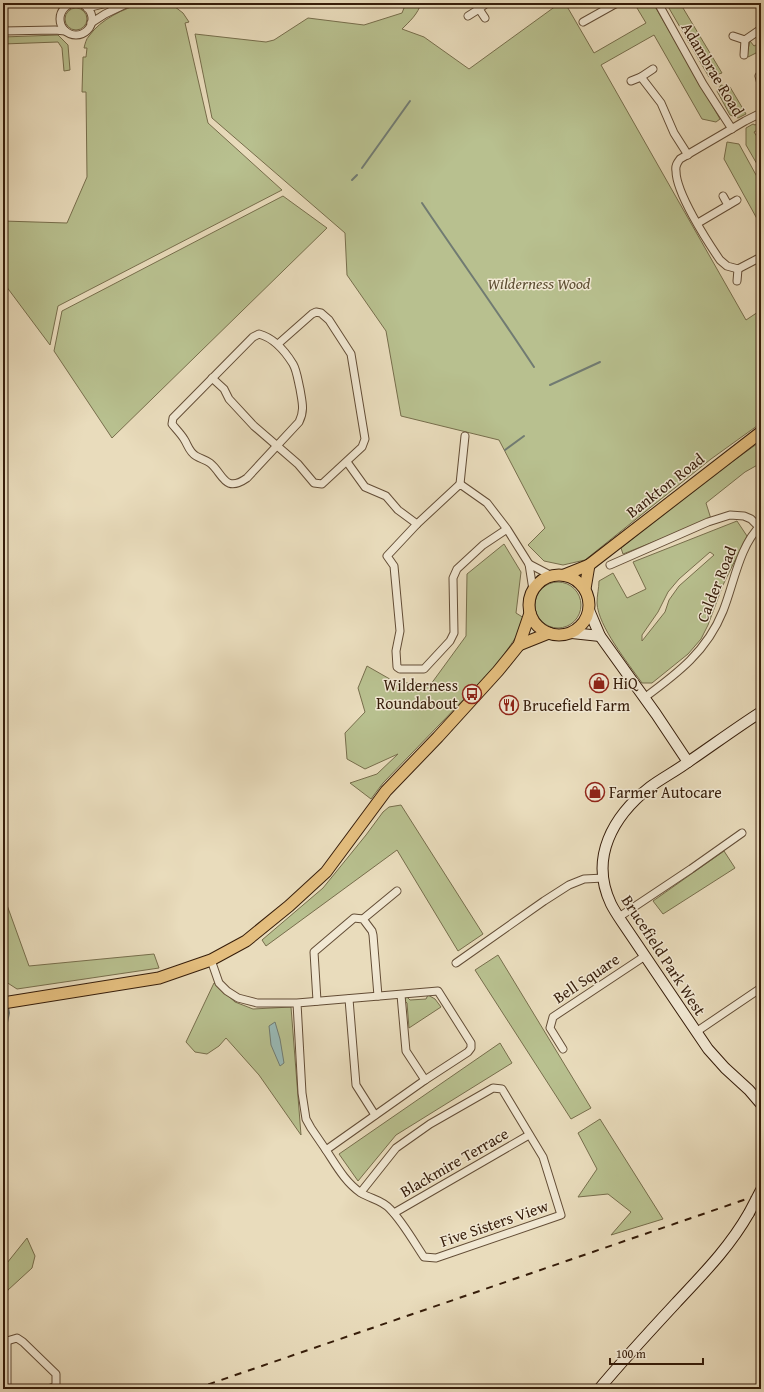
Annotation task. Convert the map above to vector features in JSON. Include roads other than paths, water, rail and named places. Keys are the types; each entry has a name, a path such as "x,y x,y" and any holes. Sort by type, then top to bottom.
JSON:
{"main road":[{"name":"Bankton Road","path":"564,575 589,565 761,432"},
{"path":"585,589 589,565"},
{"path":"3,1003 159,978 211,960 246,941 289,906 326,872 386,791 498,671 519,645 530,613 530,600 533,590 538,583 552,576 564,575 579,582 585,589 588,596 589,610 586,619 580,627 572,633 564,635 548,634 519,645"},
{"path":"530,613 534,622 548,634"}],"street":[{"path":"87,8 107,3"},
{"path":"91,23 105,14 128,3"},
{"path":"468,16 488,3"},
{"path":"583,22 617,3"},
{"name":"Adambrae Road","path":"658,3 702,84 732,129"},
{"path":"3,31 65,31 77,35 88,29 91,23 92,17 87,8 80,4 67,5 61,12 60,20 61,26 65,31"},
{"path":"479,9 485,18"},
{"path":"44,30 60,20"},
{"path":"745,40 761,29"},
{"path":"733,36 745,40"},
{"path":"744,55 745,40"},
{"path":"631,81 641,77 652,69"},
{"path":"761,73 761,84"},
{"path":"641,77 661,104 674,134 688,155"},
{"path":"759,258 738,269 727,266 720,260 681,193 676,164 680,159 761,113"},
{"path":"723,196 728,205"},
{"path":"698,223 737,200"},
{"path":"737,281 738,269"},
{"path":"212,378 224,389 229,399 249,420 298,464 314,483 322,484 362,447 366,439 351,354 329,320 321,313 316,312 278,344"},
{"path":"259,334 278,344 294,365 303,409 302,414 298,422 277,446 246,478 240,483 233,484 221,477 211,464 190,451 184,439 172,424 173,418 253,338 259,334"},
{"path":"465,436 466,461 460,484 417,524 387,556 394,566 400,631 396,650 397,667 400,669 424,669 450,641 454,634 453,578 457,569 483,545 507,529"},
{"path":"347,462 365,487 386,496 398,510 417,524"},
{"path":"460,484 487,503 507,529 529,564 533,590"},
{"name":"Calder Road","path":"610,565 708,522 730,515 744,516 760,526 750,540 737,568 723,610 705,643 694,658 644,698"},
{"path":"529,564 552,576"},
{"path":"589,610 600,636 688,762"},
{"path":"572,633 600,636"},
{"name":"Brucefield Park West","path":"761,712 637,797 614,824 606,846 604,860 604,878 611,904 619,917 696,1032 717,1060 749,1090 761,1104"},
{"path":"619,917 742,833"},
{"path":"456,963 569,885 584,879 604,878"},
{"path":"317,1002 314,952 354,918 363,919 397,891"},
{"path":"363,919 372,931 373,936 378,996"},
{"name":"Bell Square","path":"563,1049 550,1028 553,1017 645,956"},
{"path":"211,960 219,983 227,991 238,998 257,1003 317,1002 438,991 472,1048 326,1150 306,1119 302,1093 297,1003"},
{"path":"696,1032 761,988"},
{"path":"401,995 406,1051 425,1080"},
{"path":"349,999 356,1085 375,1115"},
{"name":"Five Sisters View","path":"326,1150 349,1184 361,1192 371,1198 383,1202 394,1213 424,1257 436,1258 561,1215 545,1162 502,1089 493,1088 430,1124 396,1148 361,1192"},
{"name":"Blackmire Terrace","path":"394,1213 529,1135"},
{"path":"599,1389 648,1332 724,1251 738,1233 761,1190"},
{"path":"7,1389 5,1339 17,1338 56,1374 56,1386 49,1389"}],"water":[{"path":"275,1022 280,1039 284,1063 280,1066 271,1045 269,1026"}],"waterway":[{"path":"362,168 410,101"},
{"path":"352,180 357,175"},
{"path":"422,203 534,367"},
{"path":"550,385 600,362"},
{"path":"505,450 524,436"},
{"path":"3,965 7,999"},
{"path":"3,1041 9,1013 8,1007"}],"railway":[{"path":"195,1389 761,1194"}],"place":[{"name":"HiQ","path":"599,683"},
{"name":"Wilderness Roundabout","path":"472,694"},
{"name":"Brucefield Farm","path":"509,705"},
{"name":"Farmer Autocare","path":"595,792"}],"park label":[{"name":"Wilderness Wood","path":"539,283"}]}
